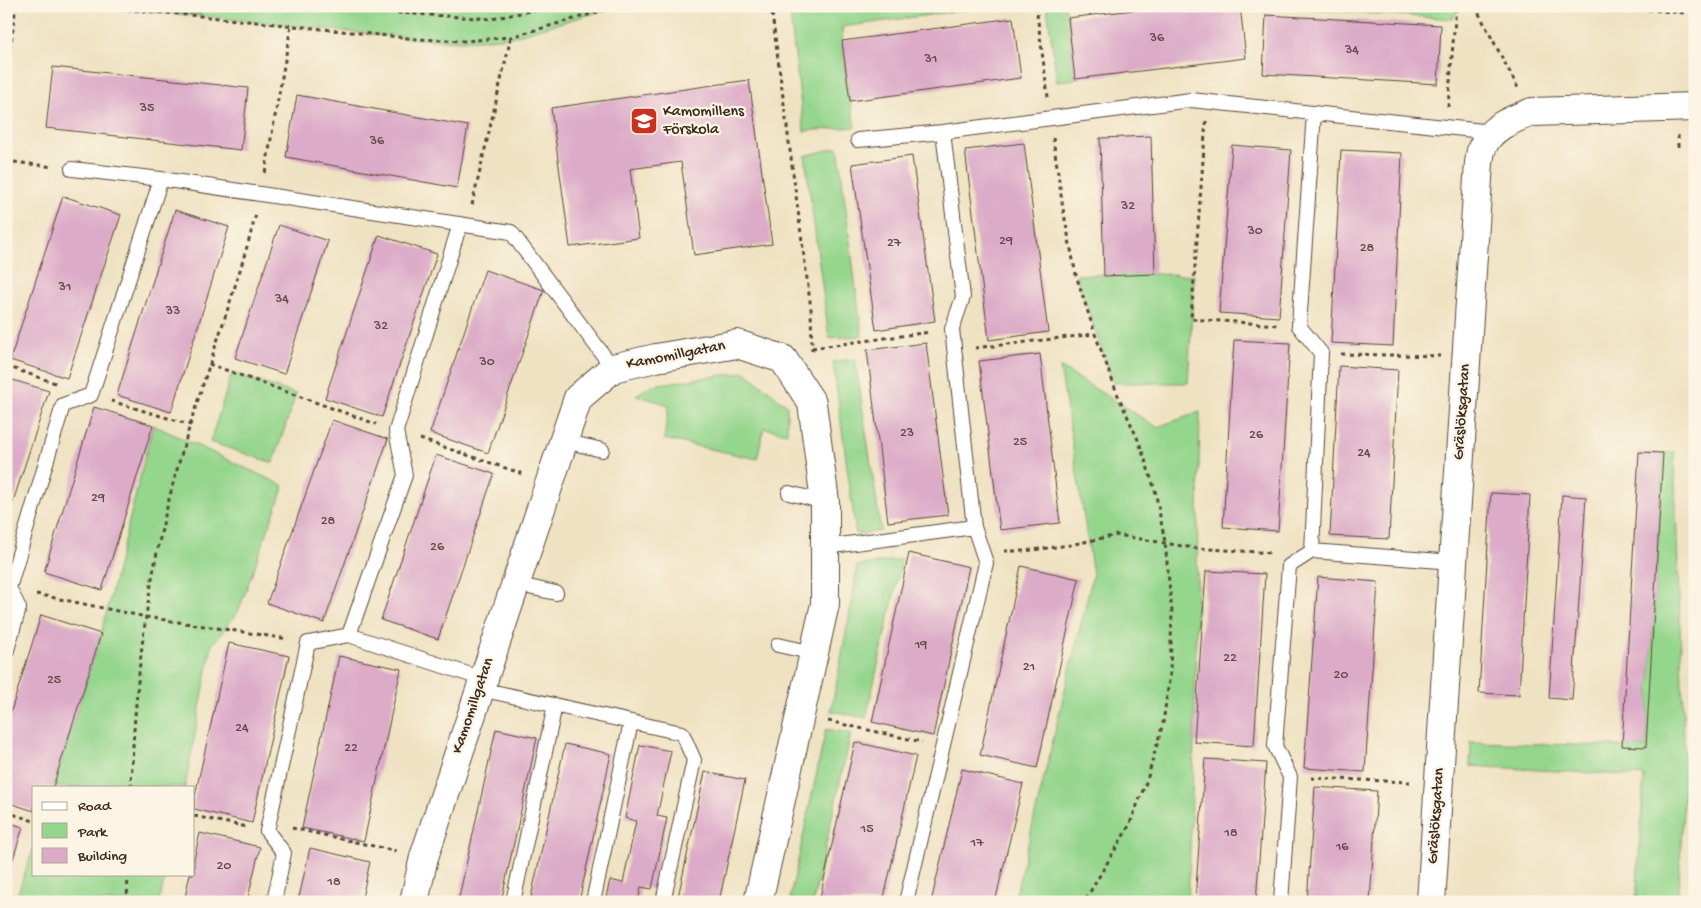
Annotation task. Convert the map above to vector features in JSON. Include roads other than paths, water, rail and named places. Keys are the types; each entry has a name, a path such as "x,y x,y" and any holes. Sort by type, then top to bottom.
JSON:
{"street":[{"path":"1492,132 1512,119 1532,112 1695,107"},
{"name":"Gräslöksgatan","path":"1431,902 1479,164 1482,148 1492,132"},
{"name":"Kamomillgatan","path":"414,902 424,857 578,398 613,368 656,358 737,344 783,359 812,403 825,502 826,604 758,902"}],"lane":[{"path":"858,140 943,132 1191,100 1492,132"},
{"path":"1312,551 1321,354 1299,326 1314,114"},
{"path":"906,902 986,563 974,527 952,329 963,297 943,132"},
{"path":"72,169 161,179 511,232 613,368"},
{"path":"6,653 13,606 9,588 63,405 91,394 161,179"},
{"path":"349,635 405,475 396,431 464,224"},
{"path":"564,441 602,450"},
{"path":"789,494 825,502"},
{"path":"825,547 974,527"},
{"path":"1282,902 1290,777 1275,746 1289,566 1312,551 1453,562"},
{"path":"515,584 556,593"},
{"path":"274,902 284,853 268,827 308,643 349,635 481,684 555,705 682,733 694,760 663,902"},
{"path":"778,645 814,653"},
{"path":"513,902 555,705"},
{"path":"593,902 632,722"}],"place":[{"name":"Kamomillens Förskola","path":"644,121"}]}
